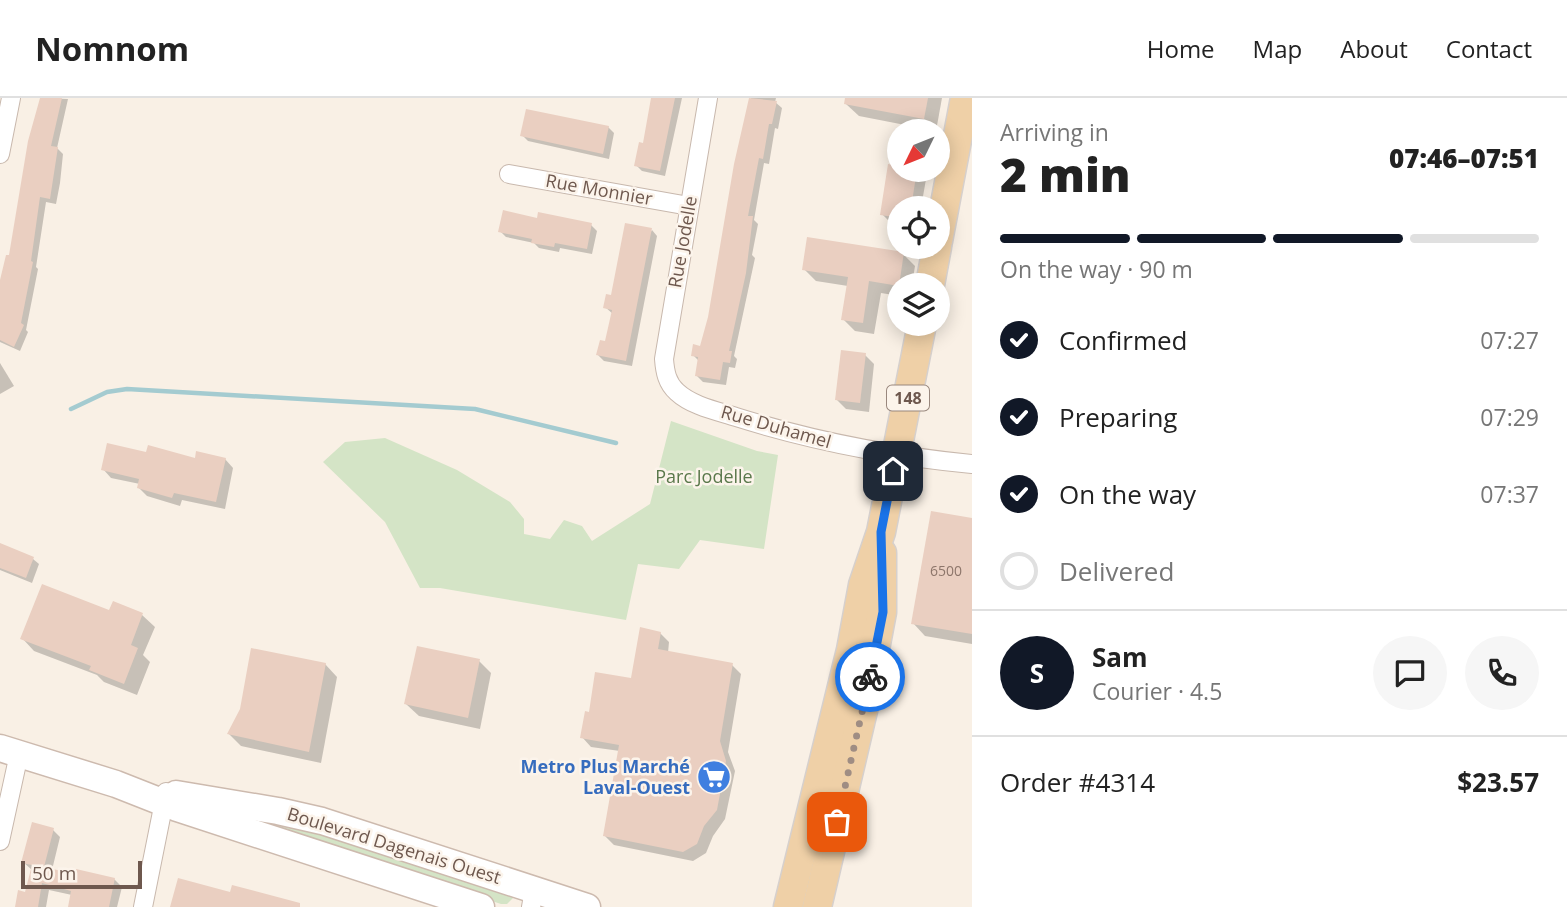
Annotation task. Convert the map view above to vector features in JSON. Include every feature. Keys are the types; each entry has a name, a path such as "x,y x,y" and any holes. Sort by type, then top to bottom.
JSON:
{"main road":[{"path":"946,196 965,98"},
{"name":"148","path":"786,902 851,650 863,585 881,532 920,336"},
{"name":"148","path":"817,907 883,612 881,532"},
{"name":"Boulevard Dagenais Ouest","path":"10,751 165,797 481,907"},
{"name":"Boulevard Dagenais Ouest","path":"165,797 296,814 533,898 587,907"}],"street":[{"path":"0,155 11,98"},
{"name":"Rue Jodelle","path":"670,386 664,359 708,98"},
{"name":"Rue Monnier","path":"509,174 689,206"},
{"name":"Rue Duhamel","path":"670,386 687,399 775,429 896,456 972,464"},
{"path":"0,841 10,751"},
{"path":"143,907 165,797"}],"green space":[{"name":"Parc Jodelle","path":"671,421 757,451 778,455 764,549 700,540 679,569 638,564 626,620 440,588 420,588 385,522 323,462 345,442 385,438 457,470 510,502 524,519 524,534 550,539 564,520 582,526 592,541 650,504"},
{"path":"217,812 272,819 513,894 513,898 507,904 501,904"}],"building":[{"path":"40,98 62,98 51,146 58,147 50,199 40,197 33,262 21,323 24,325 14,347 0,340 0,280 6,255 9,255 28,141"},
{"path":"651,98 675,98 660,171 634,166 639,142 643,143"},
{"path":"749,98 777,101 772,124 769,124 763,159 759,158 748,216 753,216 746,273 729,351 732,351 730,363 723,362 720,380 695,376 698,357 691,356 693,344 700,346 708,317 734,164"},
{"path":"845,98 928,98 924,119 844,104"},
{"path":"526,109 609,126 603,154 520,136"},
{"path":"887,170 887,182 915,182 913,196 887,196 887,216 880,215"},
{"path":"503,210 537,218 538,212 592,223 587,249 555,243 554,247 531,243 532,239 498,232"},
{"path":"625,223 652,228 626,361 596,355 600,340 605,341 612,310 603,308 606,294 611,295"},
{"path":"807,237 887,249 887,259 903,259 901,273 887,273 887,284 869,281 863,323 841,320 848,277 802,270"},
{"path":"841,350 866,353 860,403 835,400"},
{"path":"107,443 146,452 148,445 195,458 196,451 226,458 216,502 174,493 172,498 137,488 139,479 101,470"},
{"path":"931,511 972,518 972,634 911,624"},
{"path":"0,543 34,557 26,578 0,568"},
{"path":"42,584 109,610 113,601 143,613 131,645 138,648 124,684 89,670 91,666 20,639"},
{"path":"640,627 661,632 658,649 733,663 720,741 726,761 717,810 704,826 697,844 683,852 603,836 619,745 580,738 585,711 589,712 595,672 631,678"},
{"path":"417,646 480,659 468,718 404,704"},
{"path":"251,648 326,663 309,752 227,734 240,709"},
{"path":"32,822 54,828 44,867 75,874 76,869 115,878 109,907 68,907 71,891 42,883 38,907 15,907 18,890 25,892 32,865 21,863"},
{"path":"178,878 230,892 232,885 300,903 300,907 170,907"}],"waterway":[{"path":"71,409 107,392 127,389 475,409 616,443"}],"way so far":[{"path":"837,822 870,677"}],"place":[{"name":"Metro Plus Marché Laval-Ouest","path":"714,777"}],"route":[{"path":"870,677 883,612 881,532 893,471"}]}
